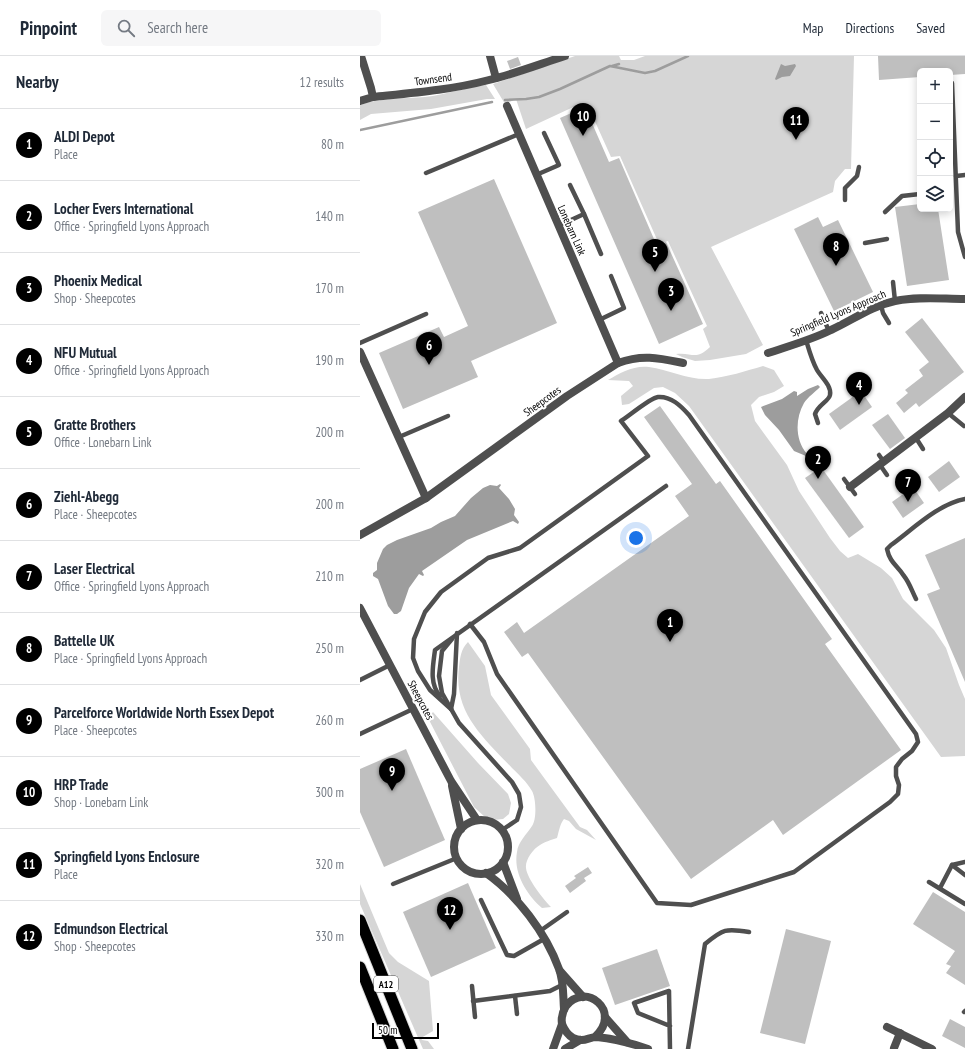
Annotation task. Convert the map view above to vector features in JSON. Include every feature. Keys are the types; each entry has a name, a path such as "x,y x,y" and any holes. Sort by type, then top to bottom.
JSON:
{"highway":[{"name":"A12","path":"360,920 412,1049"},
{"name":"A12","path":"360,967 393,1049"}],"street":[{"path":"361,56 373,97"},
{"path":"490,56 496,78"},
{"name":"Townsend","path":"360,101 373,97 438,90 469,84 496,78 565,56"},
{"name":"Lonebarn Link","path":"507,106 618,363"},
{"name":"Springfield Lyons Approach","path":"768,353 829,331 861,314 881,305 895,301 912,299 965,299"},
{"path":"360,352 426,498"},
{"name":"Sheepcotes","path":"360,535 426,498 567,396 618,363 644,357 683,363"},
{"path":"853,490 882,464 948,414 965,397"},
{"name":"Sheepcotes","path":"360,608 451,781 477,820"},
{"name":"Sheepcotes","path":"451,781 461,829"},
{"path":"477,820 491,821 502,830 507,837 508,846 504,862 495,870 486,873 476,873 468,870 460,864 454,849 455,842 461,829 468,823 477,820"},
{"path":"504,862 518,902"},
{"path":"486,873 518,902 542,935 560,970 583,997"},
{"path":"553,1049 562,1024 564,1009 560,970"},
{"path":"562,1024 567,1033 573,1038 588,1040 595,1037 601,1031 605,1017 603,1009 591,998 576,998 564,1009"},
{"path":"605,1017 627,1042"},
{"path":"887,1027 932,1049"},
{"path":"894,1048 900,1033"},
{"path":"595,1037 627,1042 648,1049"},
{"path":"565,1049 580,1040"}],"lane":[{"path":"953,104 958,232 965,257"},
{"path":"536,175 559,165 544,133"},
{"path":"426,173 519,134"},
{"path":"844,200 845,188 857,176 859,167"},
{"path":"956,176 965,175"},
{"path":"570,185 601,254"},
{"path":"885,212 902,196 917,194"},
{"path":"558,226 584,214"},
{"path":"865,243 887,239"},
{"path":"599,320 624,308 611,276"},
{"path":"893,282 895,301"},
{"path":"881,305 883,313 889,323"},
{"path":"821,313 829,331"},
{"path":"360,344 426,314"},
{"path":"806,340 814,362 830,388 831,393 829,398 816,410 815,414 818,423"},
{"path":"451,709 430,690 418,671 414,658 414,640 425,612 441,592 488,558 520,548 648,456 621,421 642,405 657,397 668,399 680,404 689,415 916,734 918,742 912,751 902,759 896,767 896,776 899,785 898,794 890,802 794,872 690,905 657,903 497,674 484,642 470,624"},
{"path":"948,414 964,426"},
{"path":"399,437 448,416"},
{"path":"916,438 923,449"},
{"path":"879,455 887,475"},
{"path":"844,479 853,490"},
{"path":"502,830 517,820 521,807 519,794 512,782 459,722 442,693 439,676 442,651 457,633 666,486"},
{"path":"916,599 904,575 888,557 887,549 890,545 942,507 957,500 965,499"},
{"path":"451,709 454,694 457,633"},
{"path":"360,680 390,665"},
{"path":"360,734 413,709"},
{"path":"393,884 457,858"},
{"path":"940,888 952,865 965,862"},
{"path":"952,865 965,875"},
{"path":"929,882 965,904"},
{"path":"481,900 507,955 514,956 534,945 542,935 567,912"},
{"path":"688,1049 705,944 717,933 730,929 749,932"},
{"path":"474,1001 550,991 562,985"},
{"path":"472,986 476,1017"},
{"path":"670,1026 638,1013 634,1003 669,991 670,1026 670,1049"},
{"path":"515,996 518,1014"}],"shaded area":[{"path":"575,56 619,56 621,60 634,60 645,56 854,56 851,169 845,169 835,181 833,192 711,247 763,345 746,354 710,360 695,361 676,354 697,355 701,354 710,347 703,329 707,326 668,241 659,244 620,156 611,157 588,106 582,103 526,129 516,99 505,104 493,84"},
{"path":"781,64 785,66 795,64 796,66 790,76 782,77 776,80 775,79"},
{"path":"486,85 495,99 487,99 431,109 371,114 360,120 360,105 368,102 384,99 433,96"},
{"path":"763,366 774,370 784,386 774,392 759,397 751,405 755,421 787,465 799,491 840,551 848,558 858,554 881,568 892,578 903,599 934,630 946,648 965,699 965,756 941,757 689,406 675,393 663,387 654,388 629,404 622,405 621,396 633,386 629,381 608,380 627,370 638,367 656,368 694,378 709,379"},
{"path":"818,385 820,387 804,403 799,416 798,436 807,454 806,456 794,451 779,430 765,415 761,407 782,399 794,391 797,392 797,396"},
{"path":"500,484 501,485 499,488 509,499 515,509 514,515 519,522 518,524 513,521 467,540 422,571 424,575 419,574 409,588 401,611 394,614 388,606 378,579 373,576 373,573 377,570 377,563 383,549 387,545 397,540 431,528 455,516 471,498 483,488 490,485 497,486"},
{"path":"468,642 485,666 491,695 530,749 531,760 580,827 587,830 596,840 576,829 569,821 564,819 557,838 542,844 530,855 526,865 529,878 544,900 551,907 542,908 536,903 522,883 517,868 516,860 518,848 535,819 535,803 532,791 528,784 481,735 473,724 461,698 458,683 459,664 462,651"},
{"path":"433,712 478,763 508,794 511,803 509,814 503,819 493,820 485,817 474,807 428,718"},
{"path":"360,884 389,953 398,962 429,981 433,1031 421,1038 422,1040 428,1041 434,1049 423,1049 360,904"}],"building":[{"path":"878,56 965,56 965,74 953,75 953,68 917,68 917,77 879,80"},
{"path":"518,57 521,65 510,69 507,61"},
{"path":"585,107 609,162 619,158 657,246 666,242 703,324 659,344 560,118"},
{"path":"494,179 557,323 471,361 478,377 403,409 379,353 439,327 444,337 468,326 418,212"},
{"path":"917,204 917,212 938,212 949,280 907,286 895,207"},
{"path":"818,217 823,227 838,220 873,292 834,311 794,229"},
{"path":"922,318 964,372 919,407 916,403 904,413 896,403 908,393 905,390 923,376 919,370 929,362 905,332"},
{"path":"861,391 872,407 840,430 829,414"},
{"path":"660,406 716,484 720,481 832,639 825,644 901,750 783,835 773,820 691,879 528,653 522,657 504,632 517,622 524,633 689,516 675,496 692,484 644,417"},
{"path":"888,414 905,438 890,449 872,425"},
{"path":"949,461 960,477 939,492 928,477"},
{"path":"821,467 864,527 849,538 805,478"},
{"path":"913,487 924,503 903,518 892,502"},
{"path":"965,538 965,682 927,594 940,589 925,555"},
{"path":"406,749 445,840 384,867 360,812 360,769"},
{"path":"588,867 592,873 584,878 586,881 570,893 565,886 576,878 574,876"},
{"path":"468,883 496,948 431,977 403,912"},
{"path":"933,892 965,912 965,985 946,973 951,966 946,964 955,951 913,924"},
{"path":"786,929 831,941 805,1044 760,1033"},
{"path":"657,949 670,986 615,1005 602,968"},
{"path":"950,1019 965,1027 965,1048 942,1036"}],"waterway":[{"path":"505,100 539,97 610,66 645,73 655,71 688,56"},
{"path":"612,66 619,64"},
{"path":"360,130 492,102"}],"place":[{"name":"HRP Trade","path":"583,136"},
{"name":"Springfield Lyons Enclosure","path":"796,140"},
{"name":"Battelle UK","path":"836,266"},
{"name":"Gratte Brothers","path":"655,272"},
{"name":"Phoenix Medical","path":"671,311"},
{"name":"Ziehl-Abegg","path":"429,365"},
{"name":"NFU Mutual","path":"859,405"},
{"name":"Locher Evers International","path":"818,479"},
{"name":"Laser Electrical","path":"908,502"},
{"name":"ALDI Depot","path":"670,642"},
{"name":"Parcelforce Worldwide North Essex Depot","path":"392,791"},
{"name":"Edmundson Electrical","path":"450,930"}]}
